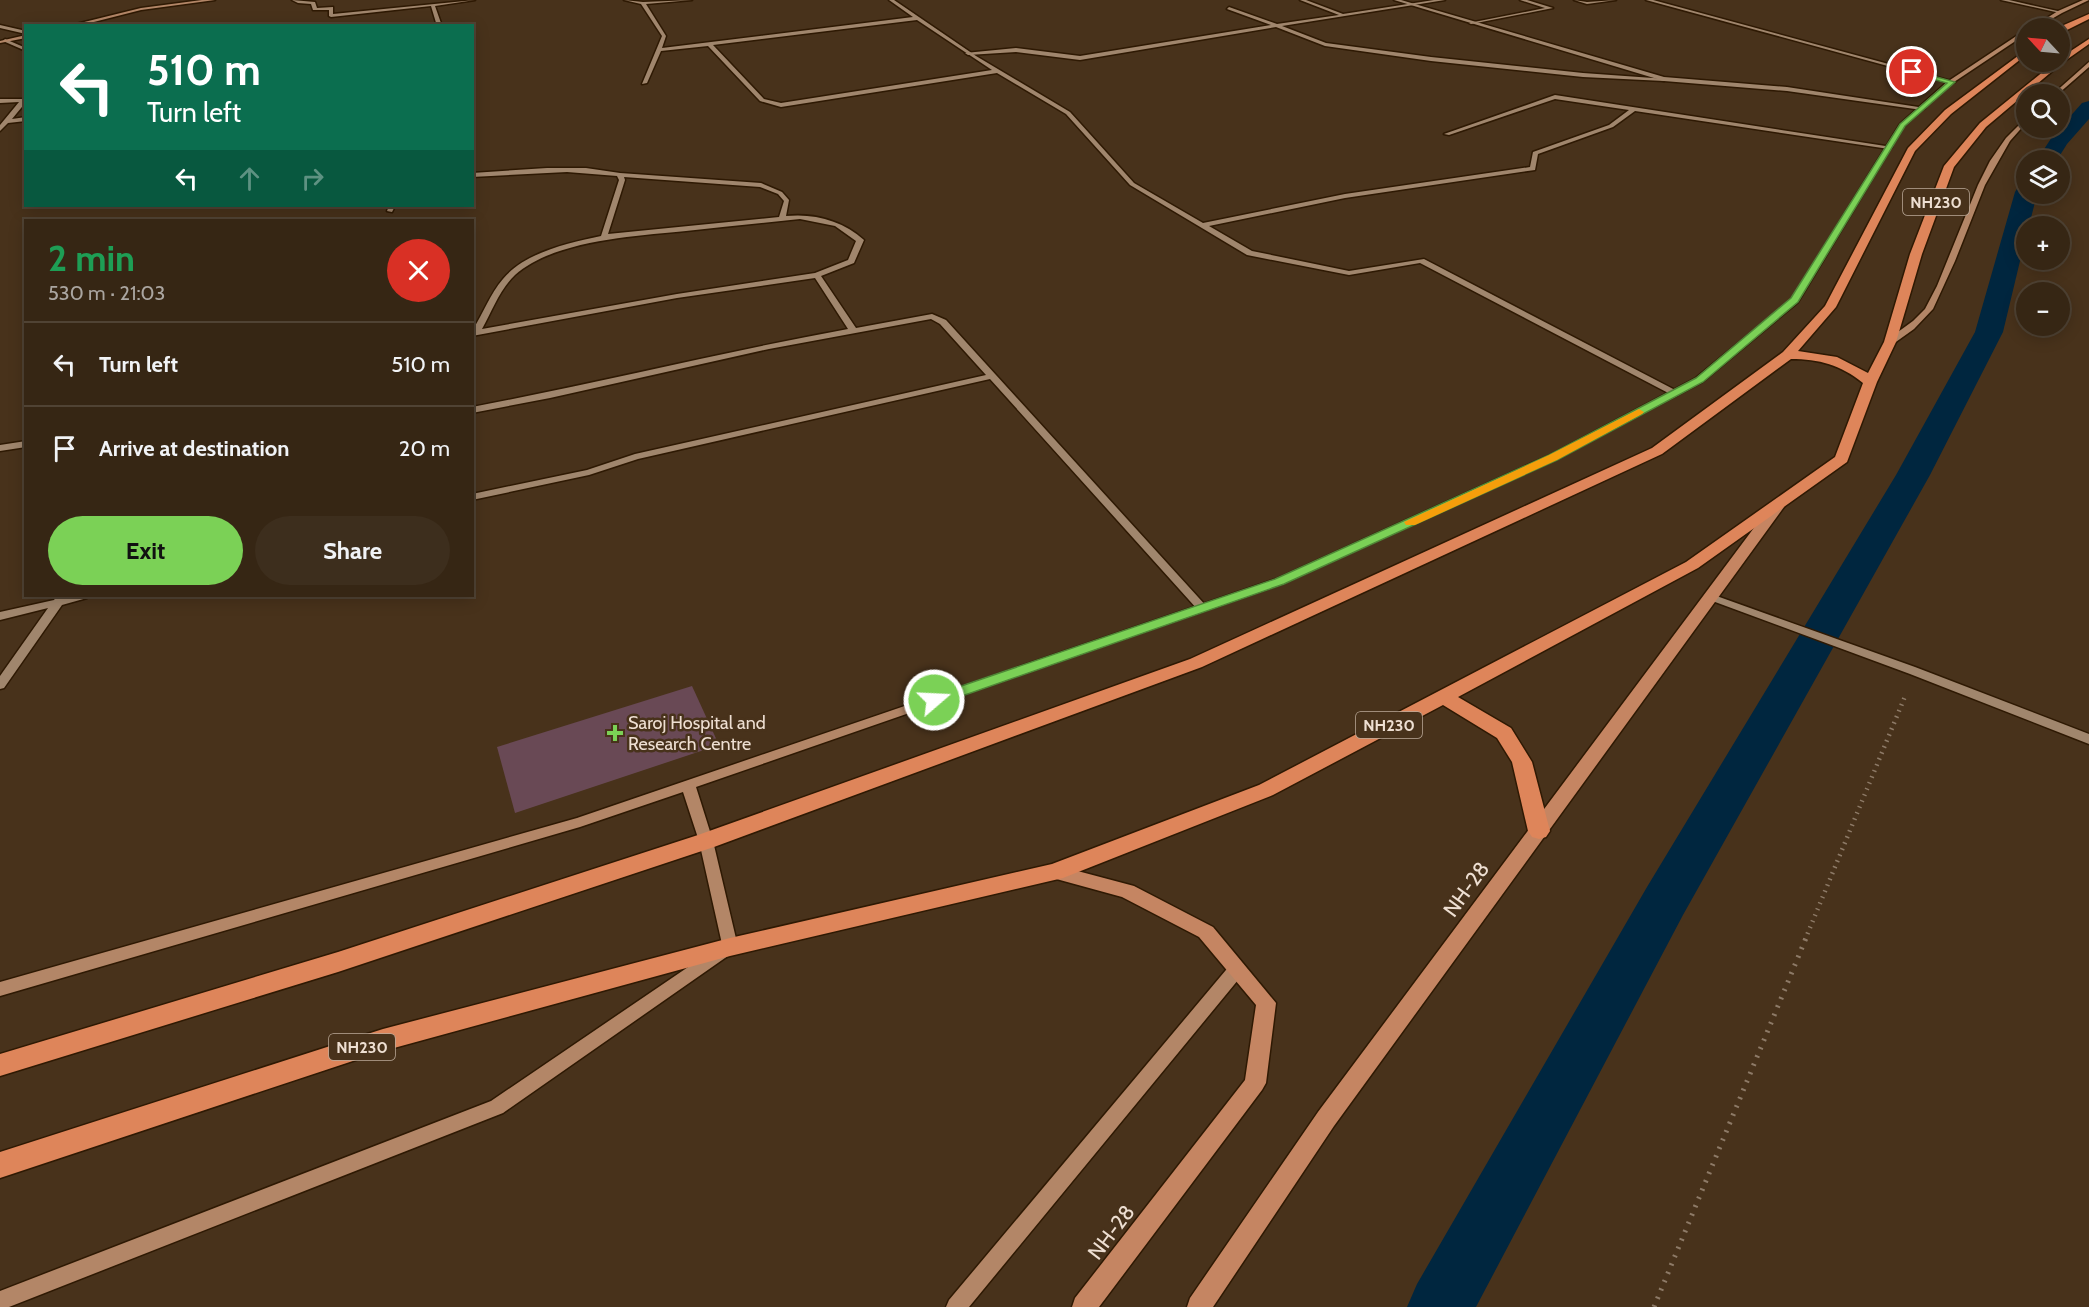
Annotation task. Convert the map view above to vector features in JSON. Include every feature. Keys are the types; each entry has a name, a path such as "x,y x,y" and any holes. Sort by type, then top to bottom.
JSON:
{"highway":[{"path":"2070,25 2089,16"},
{"name":"NH230","path":"2070,54 2089,41"},
{"name":"NH230","path":"0,1065 338,962 706,841 1196,663 1657,451 1788,355 1830,307 1911,150 1948,112 2016,60"},
{"name":"NH230","path":"0,1165 383,1040 730,946 1055,872 1266,790 1692,565 1842,459 1870,382 1890,342 1917,254 1949,166 1983,125 2046,72"},
{"path":"1788,355 1815,355 1837,360 1853,367 1870,382"},
{"path":"1443,696 1504,733 1522,762 1539,831"}],"main road":[{"name":"NH-28","path":"1199,1307 1326,1119 1779,504"},
{"name":"NH-28","path":"1055,872 1127,891 1206,932 1266,1004 1255,1083 1084,1307"}],"street":[{"path":"78,24 141,9 213,0"},
{"path":"294,0 313,3 315,9 331,8 331,16 473,0"},
{"path":"626,0 644,3 690,0"},
{"path":"891,0 968,53 1068,113 1132,184 1250,253 1349,273 1421,261 1674,393"},
{"path":"1302,0 1345,15"},
{"path":"1395,0 1664,79"},
{"path":"968,53 1016,50 1080,58 1443,0"},
{"path":"1471,23 1551,8 1522,0"},
{"path":"1576,0 1587,3 1614,0"},
{"path":"1648,0 1952,82"},
{"path":"2003,0 2060,12"},
{"path":"2050,18 2087,0"},
{"path":"644,3 664,36 654,65 644,83"},
{"path":"433,6 439,24"},
{"path":"1229,8 1325,44 1431,59 1583,75 1786,89 1922,108"},
{"path":"659,50 919,18"},
{"path":"0,26 24,34"},
{"path":"2,41 24,35"},
{"path":"0,989 580,822 1280,581 1532,467 1699,380 1795,300 1902,125 1952,82 2016,39"},
{"path":"2,41 24,49"},
{"path":"709,44 762,100 781,105 997,71"},
{"path":"2066,84 2089,64"},
{"path":"1447,134 1555,97 1889,147"},
{"path":"0,101 24,100 0,129"},
{"path":"1202,225 1345,196 1533,169 1535,153 1611,126 1635,108"},
{"path":"8,121 24,119"},
{"path":"1890,342 1928,311 1988,172 2016,131"},
{"path":"474,175 585,171 761,185 780,193 787,201 782,219"},
{"path":"604,237 622,180 620,175"},
{"path":"800,217 837,224 861,240 851,261 817,275 677,296 474,333 508,277 567,246 604,237 800,217"},
{"path":"817,275 853,330"},
{"path":"474,410 769,346 932,316 943,322 993,376 1202,608"},
{"path":"474,497 589,472 635,457 993,376"},
{"path":"0,448 24,444"},
{"path":"0,616 60,599 75,597"},
{"path":"1711,597 2089,739"},
{"path":"0,685 60,599"},
{"path":"0,1301 497,1107 730,946 706,841 688,785"},
{"path":"956,1307 1237,969"}],"path":[{"path":"1654,1307 1913,671"}],"building":[{"path":"692,686 719,745 515,813 497,747"}],"waterway":[{"path":"2053,150 2089,107"},
{"path":"1440,1307 1665,901 1913,475 1989,332 2023,204"}],"slow traffic":[{"path":"1410,522 1553,457 1639,412"}],"place":[{"name":"Saroj Hospital and Research Centre","path":"615,733"}],"route":[{"path":"934,700 1280,581 1553,457 1699,380 1795,300 1902,125 1952,82 1912,72"}]}
